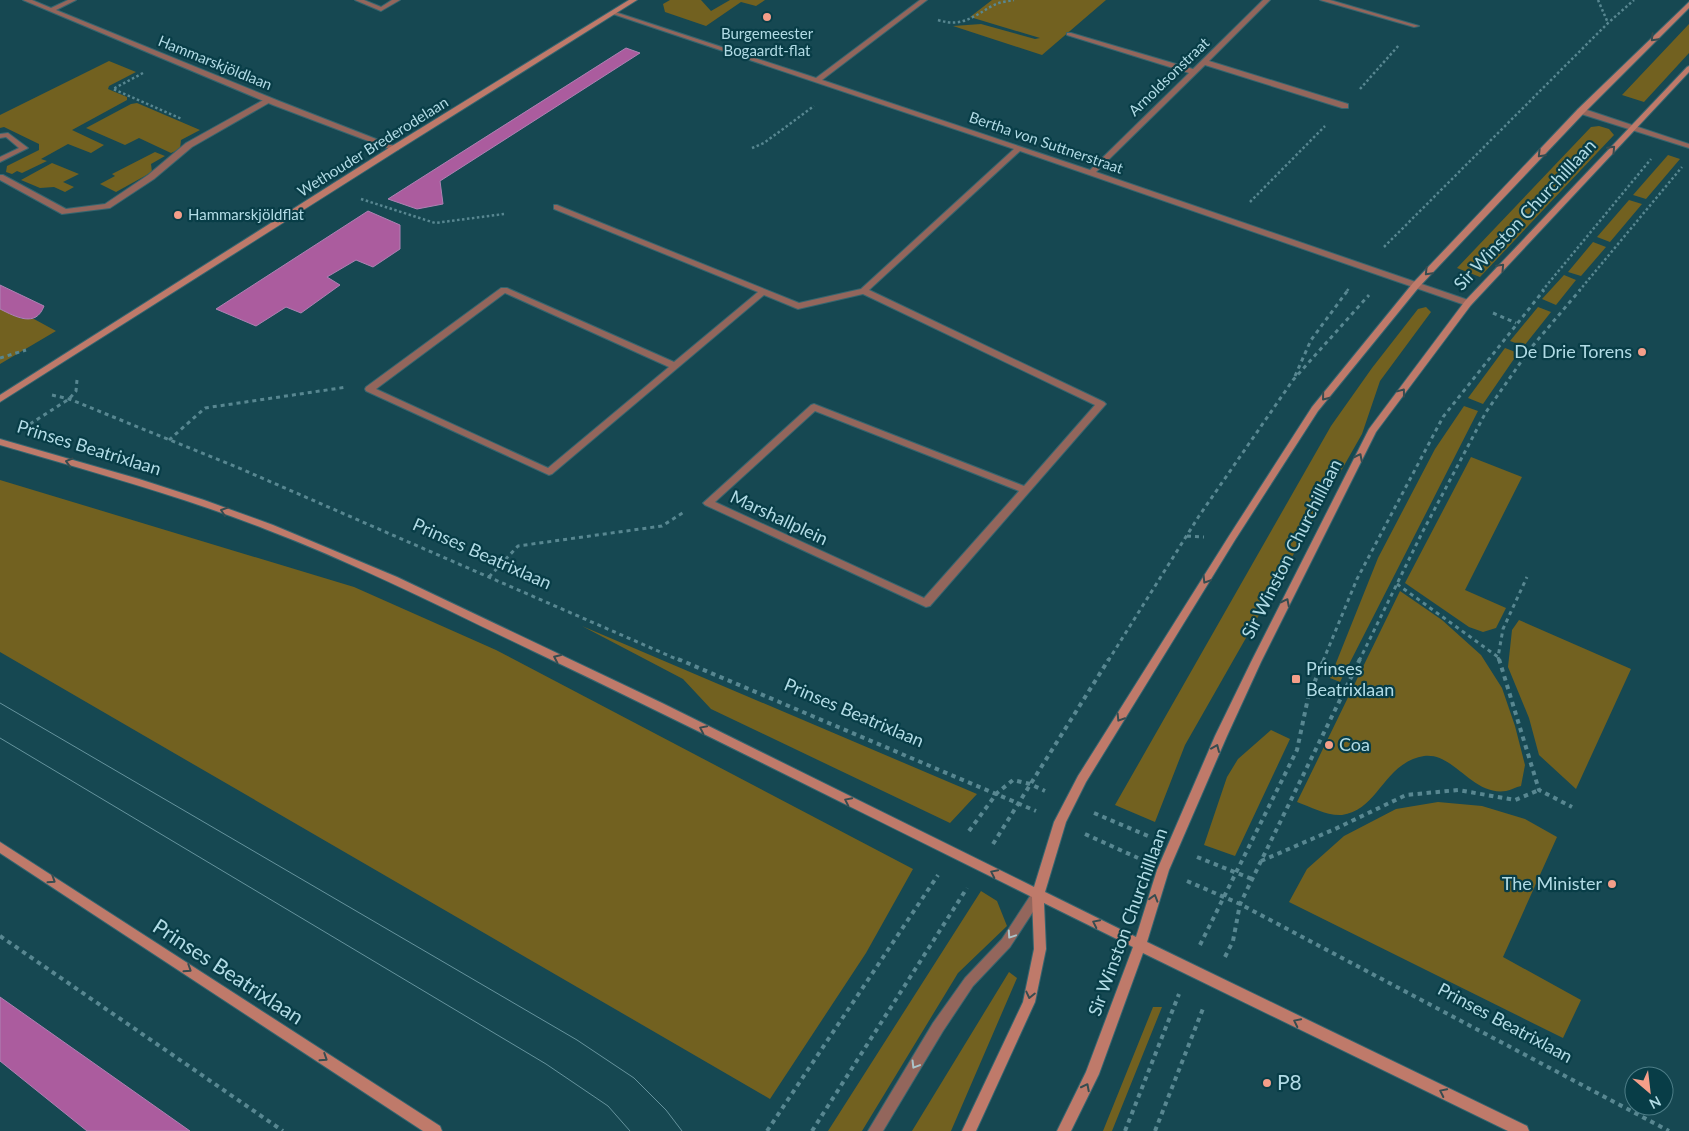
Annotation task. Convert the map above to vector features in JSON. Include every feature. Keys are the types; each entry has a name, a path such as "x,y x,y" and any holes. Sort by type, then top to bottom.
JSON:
{"street":[{"name":"Hammarskjöldlaan","path":"26,0 170,60 395,148"},
{"path":"51,10 73,0"},
{"path":"358,0 381,9 398,0"},
{"name":"Wethouder Brederodelaan","path":"0,399 395,148 634,0"},
{"path":"818,80 924,0"},
{"name":"Arnoldsonstraat","path":"1091,173 1267,0"},
{"path":"1323,0 1416,26"},
{"name":"Sir Winston Churchilllaan","path":"875,1131 938,1027 969,982 1006,943 1038,894 1068,802 1227,546 1315,409 1416,285 1581,111 1689,4"},
{"name":"Bertha von Suttnerstraat","path":"613,13 1019,148 1366,266 1468,303"},
{"path":"1069,34 1194,72"},
{"path":"1204,62 1345,106"},
{"name":"Sir Winston Churchilllaan","path":"1064,1131 1092,1074 1140,945 1163,870 1221,736 1372,431 1468,303 1689,68"},
{"path":"0,177 66,212 107,206 151,177 189,145 270,100"},
{"path":"1581,111 1689,146"},
{"path":"0,136 8,135 24,148 0,160"},
{"path":"556,207 762,293 798,306 864,291 1019,148"},
{"path":"675,366 504,290 369,389 549,472 762,293"},
{"name":"Marshallplein","path":"864,291 1101,404 926,603 708,503 814,407 1025,490"},
{"name":"Prinses Beatrixlaan","path":"1,442 201,502 270,527 384,576 658,706 1212,981 1522,1131"},
{"name":"Prinses Beatrixlaan","path":"0,847 435,1131"},
{"name":"Sir Winston Churchilllaan","path":"969,1131 1029,1002 1040,949 1038,894"}],"path":[{"path":"909,11 944,22 971,20 996,4 1014,0"},
{"path":"1598,0 1608,23"},
{"path":"1293,380 1311,340 1366,266 1608,23 1634,0"},
{"path":"170,60 113,89 212,132"},
{"path":"752,148 764,144 838,87"},
{"path":"1126,1131 1168,1026 1188,969 1297,750 1308,698 1358,579 1443,417 1516,323 1668,138"},
{"path":"1154,1131 1212,981 1233,940 1240,904 1422,533 1458,470 1486,412 1530,350 1683,166"},
{"path":"364,200 400,214 435,224 504,214"},
{"path":"169,440 205,408 361,385 369,389"},
{"name":"Prinses Beatrixlaan","path":"18,388 69,399 238,468 637,642 997,793 1240,904 1669,1131"},
{"path":"1,442 69,399"},
{"path":"489,577 518,546 662,526 678,514 708,503"},
{"path":"812,1131 1187,536"},
{"path":"1527,577 1503,628 1498,656 1539,790 1572,807"},
{"path":"1397,584 1498,656"},
{"path":"767,1131 953,853 997,793 1013,780 1030,784 1173,847 1252,879"},
{"path":"1261,861 1335,829 1406,795 1458,790 1515,800 1539,790"},
{"path":"0,936 283,1131"}],"shaded area":[{"path":"670,0 701,0 711,11 730,0 765,0 756,6 741,2 706,26 665,12 663,4"},
{"path":"992,0 1106,0 1042,55 953,26 981,24 1035,39 1040,38 970,17"},
{"path":"1689,24 1689,53 1644,102 1622,95"},
{"path":"626,48 640,53 440,181 443,204 417,209 388,199"},
{"path":"109,61 136,72 109,86 108,89 127,97 127,100 72,130 104,145 91,153 68,144 41,159 47,161 22,173 17,171 12,174 6,172 7,166 39,150 39,144 4,127 0,128 0,115"},
{"path":"137,103 200,130 181,140 180,149 171,153 139,138 125,145 86,128 131,104"},
{"path":"1599,126 1609,129 1614,135 1480,277 1457,268 1591,127"},
{"path":"155,152 165,156 151,164 152,172 116,192 100,184 115,176 112,174"},
{"path":"1668,155 1680,159 1646,199 1633,195"},
{"path":"52,163 79,174 63,182 74,187 65,192 54,187 40,188 21,180"},
{"path":"1629,200 1642,204 1610,242 1597,237"},
{"path":"368,211 400,225 400,249 373,267 356,260 327,277 340,285 301,313 286,307 256,326 216,309"},
{"path":"1593,242 1606,247 1581,276 1568,272"},
{"path":"1564,275 1576,280 1556,305 1542,299"},
{"path":"0,285 44,306 40,313 31,319 25,319 0,309"},
{"path":"1426,307 1431,312 1380,381 1362,434 1185,745 1155,822 1115,805 1331,426 1372,368 1418,309"},
{"path":"1538,307 1551,312 1524,346 1510,341"},
{"path":"0,309 22,319 34,319 56,331 0,364"},
{"path":"1505,348 1518,353 1483,404 1468,398"},
{"path":"1464,406 1478,411 1340,682 1330,678 1378,558 1435,449"},
{"path":"1471,457 1522,477 1465,590 1506,608 1496,628 1483,632 1469,627 1405,583"},
{"path":"0,480 354,587 496,650 913,869 866,953 770,1099 0,652"},
{"path":"1400,591 1442,620 1481,655 1502,688 1515,726 1525,765 1521,786 1506,791 1494,791 1473,781 1445,760 1424,756 1410,760 1399,767 1365,805 1354,811 1336,815 1319,811 1297,802"},
{"path":"1519,620 1631,669 1576,789 1539,755 1529,718 1508,667 1512,630"},
{"path":"582,626 977,794 950,823 711,709 683,679"},
{"path":"1271,730 1290,739 1235,856 1204,845 1227,777 1238,759"},
{"path":"1438,802 1482,806 1525,819 1557,837 1503,957 1581,1000 1563,1038 1289,902 1307,869 1344,836 1396,809"},
{"path":"981,891 997,901 1007,926 958,973 862,1131 828,1131"},
{"path":"1009,972 1017,978 951,1131 912,1131"},
{"path":"0,997 190,1131 87,1131 0,1061"},
{"path":"1153,1007 1162,1007 1112,1131 1103,1131"}],"tram line":[{"path":"0,703 577,1040 634,1078 666,1110 682,1131"},
{"path":"0,738 546,1064 608,1106 630,1131"}],"place":[{"name":"Burgemeester Bogaardt-flat","path":"767,17"},
{"name":"Hammarskjöldflat","path":"178,215"},
{"name":"De Drie Torens","path":"1642,352"},
{"name":"Prinses Beatrixlaan","path":"1296,679"},
{"name":"Coa","path":"1329,745"},
{"name":"The Minister","path":"1612,884"},
{"name":"P8","path":"1267,1083"}]}
